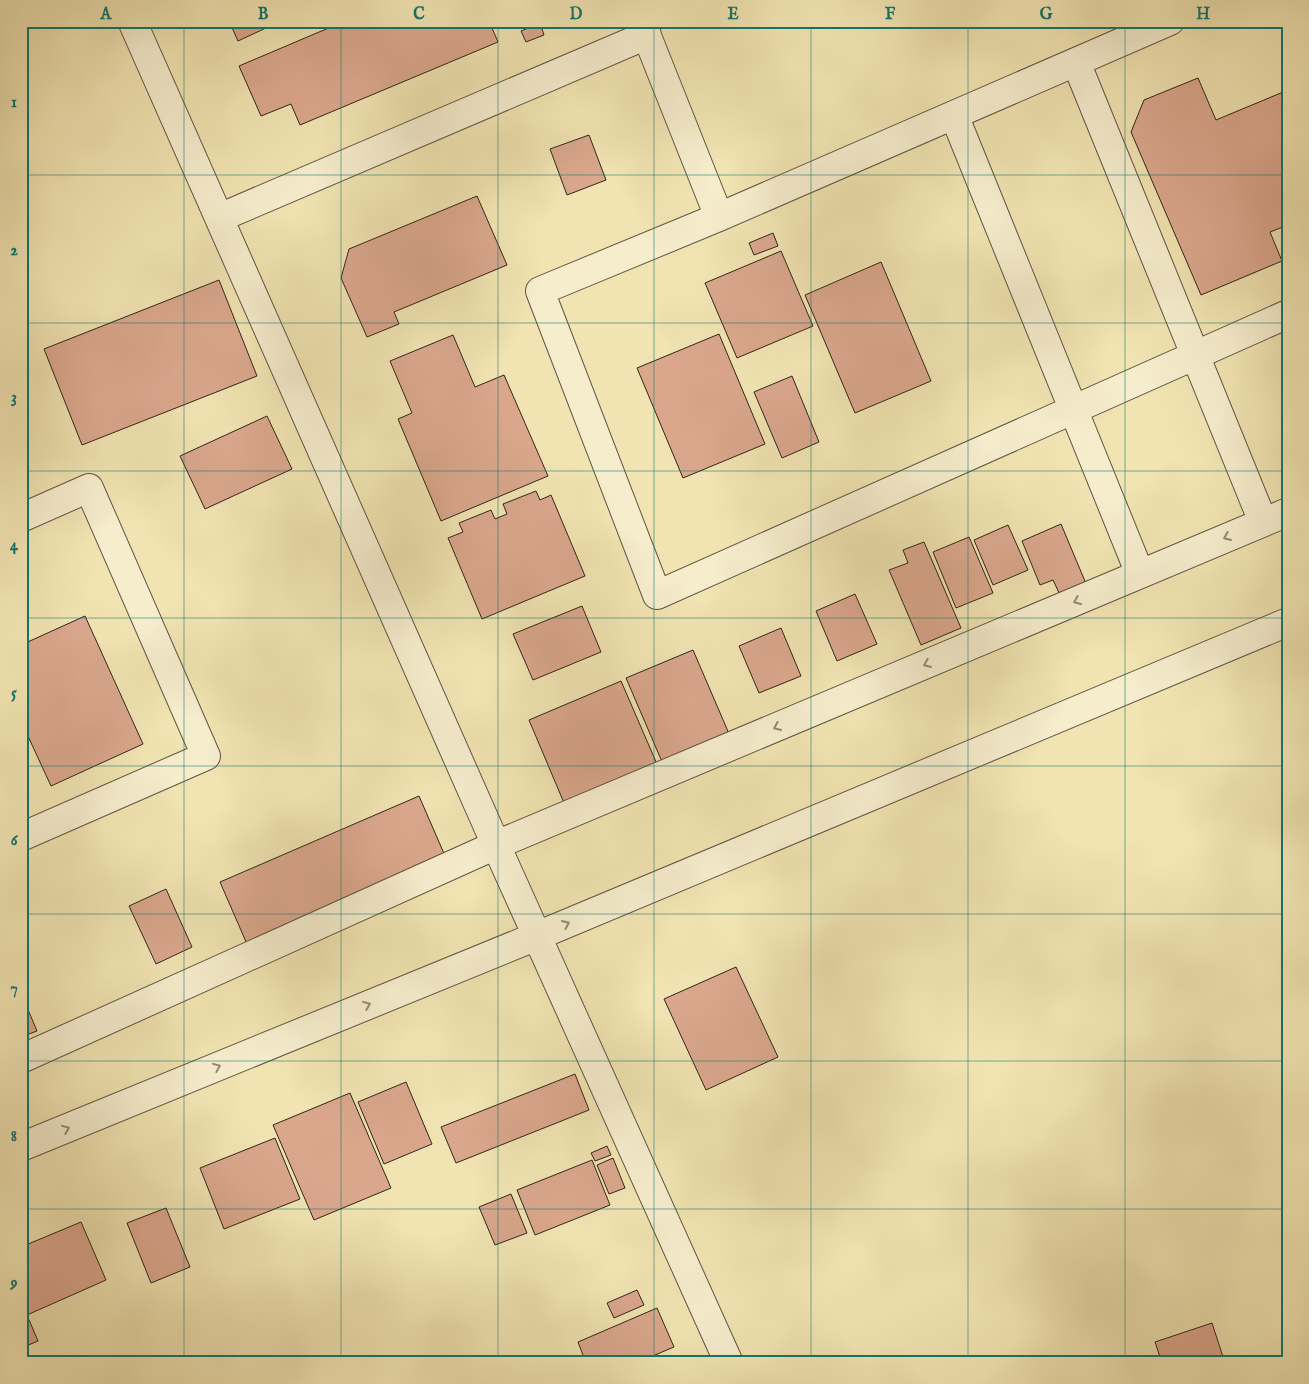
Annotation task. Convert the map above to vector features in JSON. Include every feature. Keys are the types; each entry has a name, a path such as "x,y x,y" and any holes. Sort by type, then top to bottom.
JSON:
{"street":[{"path":"132,21 496,845 729,1363"},
{"path":"1170,21 719,217 540,291 657,595 1288,314"},
{"path":"219,218 644,28 719,217"},
{"path":"1076,62 1263,522"},
{"path":"954,115 1140,574"},
{"path":"21,518 88,488 206,756 21,837"},
{"path":"21,1059 496,845 1288,512"},
{"path":"21,1147 537,936 1288,622"}],"building":[{"path":"229,21 281,21 238,41"},
{"path":"345,21 489,21 498,42 300,125 291,104 261,116 239,66"},
{"path":"540,23 544,35 526,42 521,31"},
{"path":"1198,78 1216,120 1288,90 1288,225 1270,232 1282,261 1201,295 1131,132 1144,100"},
{"path":"589,135 606,180 567,195 550,149"},
{"path":"477,196 507,265 394,312 399,324 367,337 341,278 349,249"},
{"path":"773,233 778,246 754,255 749,243"},
{"path":"781,251 813,326 737,358 705,283"},
{"path":"881,262 931,381 855,413 805,295"},
{"path":"219,280 257,376 82,445 44,349"},
{"path":"719,334 765,444 683,478 637,368"},
{"path":"453,335 475,387 504,375 548,476 441,521 398,419 412,413 390,361"},
{"path":"792,376 819,442 782,458 754,392"},
{"path":"267,416 292,469 205,509 180,456"},
{"path":"536,491 540,500 551,495 585,576 482,619 448,538 463,532 459,523 491,510 495,519 507,514 503,504"},
{"path":"1061,524 1087,586 1061,597 1053,580 1040,585 1022,541"},
{"path":"1008,525 1028,570 993,585 974,540"},
{"path":"969,537 993,593 956,608 933,552"},
{"path":"924,542 961,628 921,645 889,570 908,563 903,550"},
{"path":"855,594 877,644 837,661 816,611"},
{"path":"582,606 601,652 533,680 513,634"},
{"path":"85,616 143,744 51,786 21,721 21,645"},
{"path":"781,628 801,676 759,693 739,646"},
{"path":"693,650 733,743 666,771 626,678"},
{"path":"621,681 660,771 567,810 529,720"},
{"path":"419,796 449,865 250,951 220,882"},
{"path":"166,889 192,947 156,964 129,906"},
{"path":"736,967 778,1057 706,1090 664,999"},
{"path":"21,993 37,1031 21,1037"},
{"path":"575,1074 589,1110 456,1163 441,1127"},
{"path":"406,1082 432,1144 384,1164 358,1102"},
{"path":"350,1093 391,1188 314,1220 273,1125"},
{"path":"275,1138 300,1199 224,1229 200,1168"},
{"path":"607,1146 611,1155 595,1161 591,1153"},
{"path":"613,1158 625,1188 609,1194 597,1165"},
{"path":"592,1160 610,1205 535,1235 517,1190"},
{"path":"511,1194 527,1233 495,1245 479,1207"},
{"path":"166,1208 190,1267 151,1283 127,1223"},
{"path":"81,1222 106,1280 27,1315 38,1341 21,1348 21,1247"},
{"path":"637,1290 644,1305 614,1318 607,1303"},
{"path":"657,1308 674,1347 636,1363 586,1363 578,1342"},
{"path":"1212,1323 1225,1363 1162,1363 1155,1342"}]}
